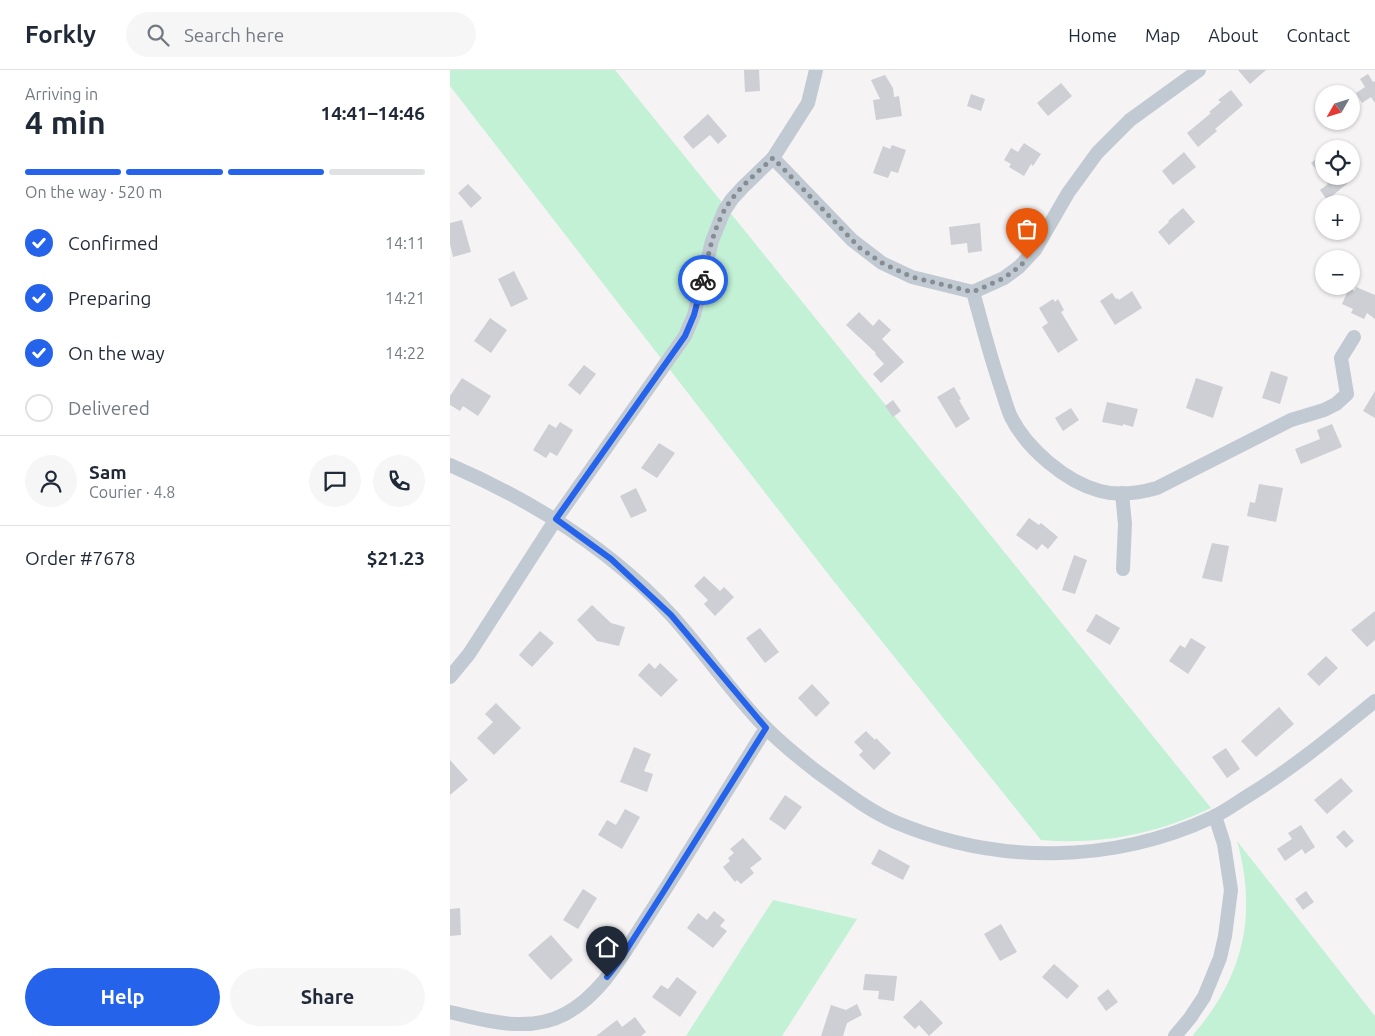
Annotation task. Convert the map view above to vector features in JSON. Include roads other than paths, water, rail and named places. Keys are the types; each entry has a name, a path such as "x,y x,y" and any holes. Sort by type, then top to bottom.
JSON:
{"street":[{"path":"450,677 480,637 556,519 685,336 694,315 712,241 724,212 732,199 773,158 808,103 816,70"},
{"path":"773,158 852,240 882,263 912,277 973,292 1004,278 1019,267 1035,250 1068,193 1097,153 1130,120 1198,70"},
{"path":"973,292 995,370 1011,417 1041,455 1061,473 1081,484 1102,492 1140,492 1157,488 1291,420 1324,410 1336,404 1347,394 1341,358 1354,337"},
{"path":"450,465 487,481 556,519 611,559 671,615 766,728 797,756 853,798 893,821 938,837 983,848 1029,853 1071,854 1107,849 1182,830 1215,816 1299,763 1375,701"},
{"path":"1122,493 1125,524 1123,569"},
{"path":"450,1012 481,1020 510,1024 531,1024 552,1020 579,1005 599,987 618,963 766,728"},
{"path":"1175,1036 1204,997 1220,958 1225,936 1231,890 1224,844 1215,816"}]}
